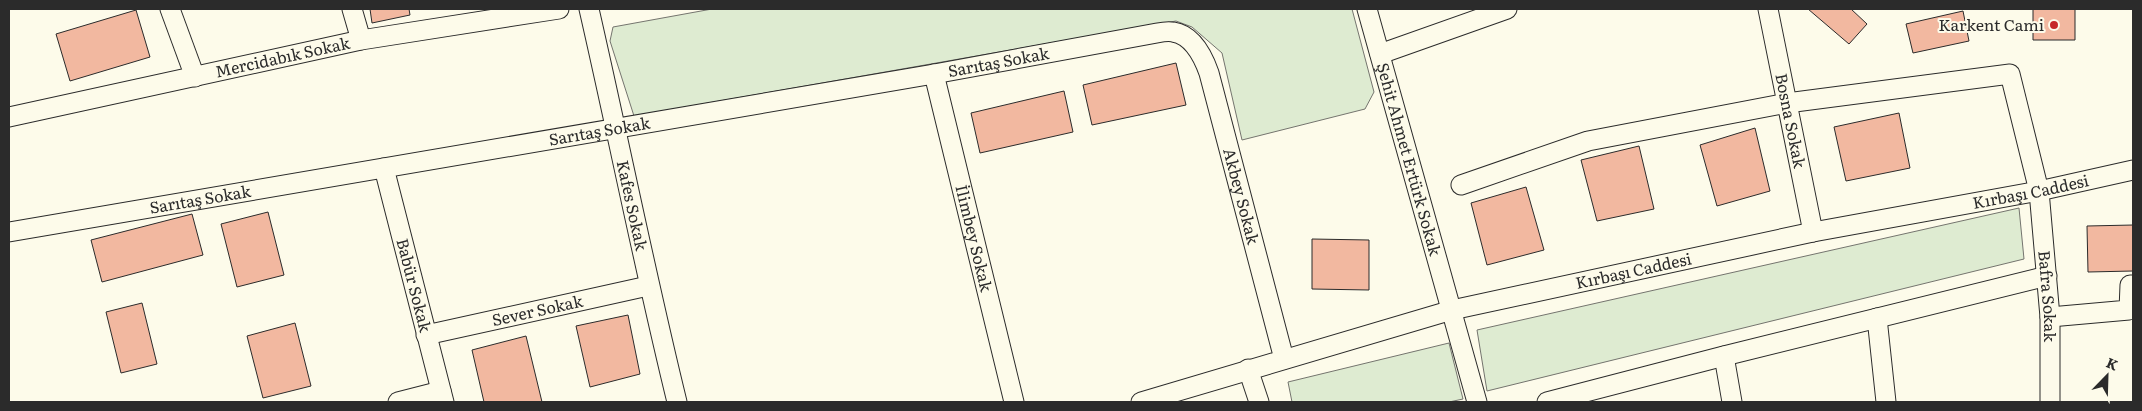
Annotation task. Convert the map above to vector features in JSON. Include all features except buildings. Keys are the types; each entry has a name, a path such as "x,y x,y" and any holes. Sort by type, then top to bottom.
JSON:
{"street":[{"path":"170,9 195,77"},
{"path":"352,9 361,40"},
{"name":"Mercidabık Sokak","path":"9,117 361,40 558,9"},
{"name":"Kafes Sokak","path":"589,9 616,128 648,286 677,402"},
{"name":"Şehit Ahmet Ertürk Sokak","path":"1367,9 1477,402"},
{"path":"1380,54 1507,9"},
{"name":"Bosna Sokak","path":"1768,9 1813,232"},
{"name":"Sarıtaş Sokak","path":"9,232 934,74 1157,33 1174,32 1188,39"},
{"name":"Akbey Sokak","path":"1188,39 1203,55 1209,73 1284,359"},
{"name":"İlimbey Sokak","path":"934,74 1014,402"},
{"name":"Bafra Sokak","path":"1786,103 2010,74 2038,191 2050,317 2050,402"},
{"path":"1461,185 1588,141 1786,103"},
{"name":"Babür Sokak","path":"384,168 442,397"},
{"name":"Kırbaşı Caddesi","path":"1140,402 1452,310 1813,232 2038,191 2133,170"},
{"path":"1546,402 2047,276"},
{"path":"2050,317 2130,310 2130,285 2133,285"},
{"name":"Sever Sokak","path":"426,335 648,286"},
{"path":"1877,318 1886,402"},
{"path":"1724,356 1732,402"},
{"path":"1248,369 1259,402"},
{"path":"398,402 442,397"}],"green space":[{"path":"712,9 1352,9 1374,92 1365,109 1242,140 1222,53 1192,27 1176,21 634,116 610,41 613,27"},
{"path":"2019,208 2024,259 1487,391 1477,330"},
{"path":"1449,343 1463,399 1449,402 1292,402 1288,382"}],"place":[{"name":"Karkent Cami","path":"2054,25"}]}
